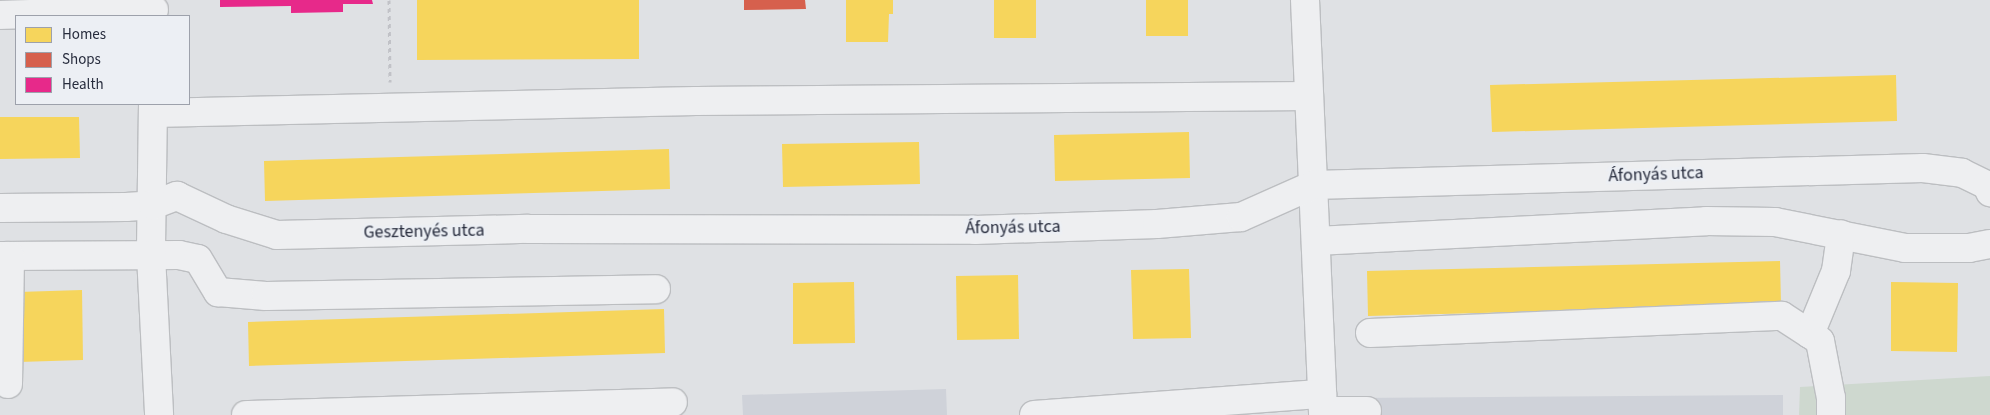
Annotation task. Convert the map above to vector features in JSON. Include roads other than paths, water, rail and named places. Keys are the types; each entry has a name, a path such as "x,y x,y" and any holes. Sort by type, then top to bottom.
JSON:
{"street":[{"path":"1305,0 1323,407"},
{"path":"0,15 154,9"},
{"path":"159,415 151,255 153,108 390,108 696,101 1309,96"},
{"name":"Áfonyás utca","path":"705,228 965,230 1157,224 1241,217 1313,185 1923,168 1962,173 1987,186 1990,192"},
{"name":"Gesztenyés utca","path":"0,208 153,204 177,196 226,219 277,235 705,228"},
{"path":"1316,240 1706,221 1775,222 1905,248 1969,248 1990,244"},
{"path":"1810,334 1836,271 1841,234"},
{"path":"8,384 5,256 151,255 198,259 218,292 266,296 656,289"},
{"path":"1370,333 1782,316 1820,342 1831,398 1832,415"},
{"path":"246,415 673,402"},
{"path":"1034,415 1323,407 1367,410"}]}
